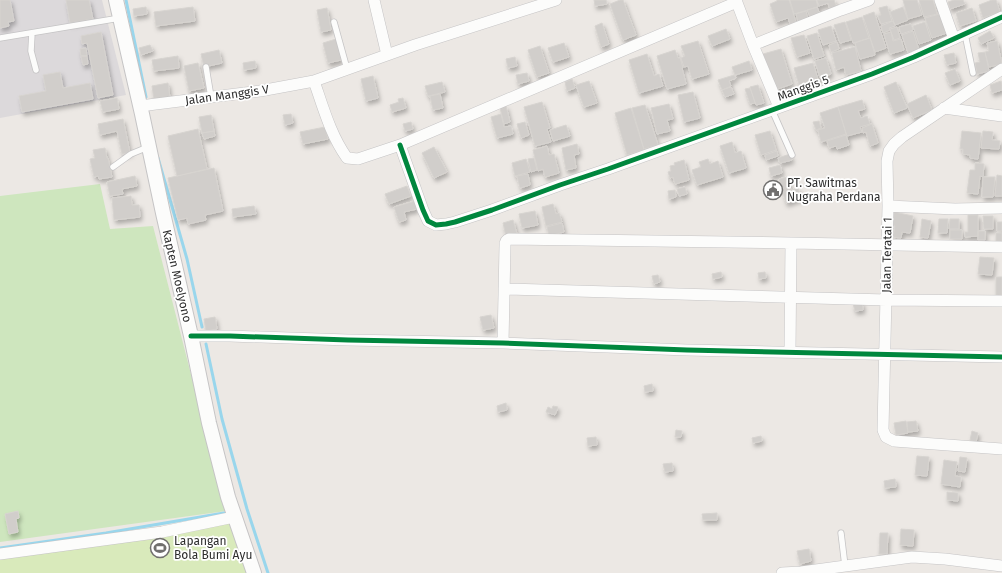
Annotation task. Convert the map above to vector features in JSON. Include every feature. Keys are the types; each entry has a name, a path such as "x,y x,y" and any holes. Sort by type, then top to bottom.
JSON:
{"street":[{"name":"Kapten Moelyono","path":"116,0 209,423 228,497 254,573"},
{"path":"374,0 387,55"},
{"name":"Jalan Manggis V","path":"140,106 260,91 314,81 387,55 556,0"},
{"path":"753,45 870,0"},
{"path":"940,0 954,39"},
{"path":"314,81 334,136 341,150 347,158 358,158 400,144 737,1 776,108"},
{"name":"Manggis 5","path":"400,144 428,221 436,224 446,224 492,210 560,184 608,169 872,74 914,57 1002,17"},
{"name":"Jalan Teratai 1","path":"1002,69 902,137 889,151 887,161 888,206 883,430 886,437 894,441 1002,449"},
{"path":"944,108 1002,116"},
{"path":"888,206 955,209 1002,208"},
{"path":"503,343 505,242 509,239 1002,247"},
{"path":"790,352 791,243"},
{"path":"504,289 886,300 1002,301"},
{"path":"191,336 1002,357"},
{"path":"0,554 162,532 234,516"},
{"path":"782,573 845,566 860,566 912,556 1002,566"}],"lane":[{"path":"0,38 120,18"},
{"path":"334,22 347,69"},
{"path":"32,33 31,51 36,70"},
{"path":"965,34 974,73"},
{"path":"206,67 210,97"},
{"path":"776,108 792,155"},
{"path":"114,167 131,154 149,146"},
{"path":"841,533 845,566"}],"shaded area":[{"path":"0,0 102,0 126,95 0,118"}],"green space":[{"path":"100,184 110,229 153,226 226,511 0,542 0,196"},
{"name":"Lapangan Bola Bumi Ayu","path":"231,522 247,573 0,573 0,559"}],"building":[{"path":"0,0 10,0 14,21 8,22 9,26 0,28"},
{"path":"66,0 89,0 93,19 70,23"},
{"path":"594,0 606,0 607,4 595,6"},
{"path":"623,0 636,35 623,40 610,4"},
{"path":"777,0 789,0 796,22 790,24 788,18 776,22 770,4"},
{"path":"790,0 816,0 818,7 794,14"},
{"path":"817,0 834,0 837,8 830,10 828,3 819,6"},
{"path":"903,0 917,0 922,15 908,19"},
{"path":"919,0 933,0 937,14 924,17"},
{"path":"963,0 965,4 950,9 948,2"},
{"path":"996,0 1000,12 983,18 979,5"},
{"path":"887,6 892,21 881,24 878,16 881,15 879,8"},
{"path":"146,7 147,14 134,16 133,9"},
{"path":"193,7 195,21 156,26 154,12"},
{"path":"817,7 820,14 810,17 807,10"},
{"path":"903,7 908,20 895,25 890,12"},
{"path":"327,8 331,30 321,32 317,10"},
{"path":"972,8 976,21 960,26 956,13"},
{"path":"806,11 808,19 798,22 796,14"},
{"path":"874,12 886,48 875,52 863,16"},
{"path":"940,14 947,33 932,38 925,18"},
{"path":"862,17 869,38 853,43 846,22"},
{"path":"893,21 895,26 889,28 890,30 883,33 881,26"},
{"path":"845,22 851,40 840,43 834,25"},
{"path":"925,22 931,40 919,44 913,26"},
{"path":"602,23 609,44 601,47 595,26"},
{"path":"911,24 913,30 901,34 899,27"},
{"path":"831,26 836,41 823,45 818,30"},
{"path":"897,27 900,38 894,40 890,29"},
{"path":"726,29 730,39 712,46 708,36"},
{"path":"913,31 919,50 908,53 902,35"},
{"path":"990,31 994,38 981,44 978,38"},
{"path":"101,32 113,95 98,98 87,43 82,44 81,36"},
{"path":"891,32 893,41 901,39 904,50 890,54 884,34"},
{"path":"817,33 824,56 814,59 807,36"},
{"path":"804,35 810,53 797,57 791,38"},
{"path":"870,38 875,55 860,59 855,43"},
{"path":"336,39 341,60 328,63 323,43"},
{"path":"698,41 709,74 692,79 688,66 684,67 681,58 685,56 681,46"},
{"path":"997,41 1002,64 989,67 985,52 989,51 987,43"},
{"path":"837,42 839,49 831,52 829,45"},
{"path":"564,43 569,57 553,62 548,48"},
{"path":"150,45 153,51 141,55 139,48"},
{"path":"540,46 549,73 537,77 528,50"},
{"path":"855,47 861,71 846,75 844,67 836,70 832,53"},
{"path":"86,48 87,56 81,56 80,49"},
{"path":"781,49 792,84 775,90 763,54"},
{"path":"219,50 222,63 204,67 201,54"},
{"path":"675,50 678,58 680,58 686,84 667,89 657,56"},
{"path":"985,52 989,71 977,74 975,63 980,62 978,53"},
{"path":"954,53 956,63 947,65 944,55"},
{"path":"647,54 654,76 659,74 663,86 639,93 629,60"},
{"path":"81,56 87,56 88,64 83,65"},
{"path":"178,56 179,68 154,71 152,60"},
{"path":"515,57 517,66 508,68 506,59"},
{"path":"826,58 831,74 820,78 815,61"},
{"path":"255,61 256,68 244,70 243,63"},
{"path":"749,61 752,70 735,75 732,67"},
{"path":"198,63 204,88 189,91 184,66"},
{"path":"813,63 820,86 801,92 794,68"},
{"path":"955,69 960,81 950,85 945,73"},
{"path":"60,72 63,88 90,83 93,99 22,112 19,96 46,91 43,75"},
{"path":"527,73 529,81 518,84 516,75"},
{"path":"734,75 736,78 729,81 731,86 722,90 718,80"},
{"path":"373,76 378,98 366,101 361,79"},
{"path":"572,79 575,88 567,91 565,82"},
{"path":"589,81 597,103 584,107 576,85"},
{"path":"1001,81 1002,90 992,93 990,85"},
{"path":"442,82 445,92 428,96 425,86"},
{"path":"896,82 907,108 894,113 884,87"},
{"path":"168,83 170,98 154,101 152,86"},
{"path":"758,85 764,103 756,105 750,87"},
{"path":"731,87 734,94 725,97 722,90"},
{"path":"750,88 755,103 750,104 745,89"},
{"path":"693,92 700,118 684,122 678,95"},
{"path":"440,94 443,108 433,110 430,96"},
{"path":"926,95 932,110 913,118 907,104"},
{"path":"117,98 119,109 103,112 100,101"},
{"path":"403,98 406,108 392,112 390,105 399,102 398,99"},
{"path":"862,100 865,109 858,111 861,118 867,116 870,124 860,127 862,132 847,136 838,107"},
{"path":"542,102 550,128 547,129 551,142 535,146 524,107"},
{"path":"669,104 673,119 667,120 670,131 657,134 651,108"},
{"path":"645,105 658,145 644,149 632,108"},
{"path":"506,106 510,122 504,124 500,108"},
{"path":"838,107 846,134 821,142 818,130 825,128 820,113"},
{"path":"631,108 644,150 627,155 615,113"},
{"path":"291,114 293,123 285,125 283,115"},
{"path":"501,114 504,127 511,126 513,134 497,138 491,117"},
{"path":"211,115 214,131 202,133 199,117"},
{"path":"123,119 130,153 122,154 117,131 100,135 98,124"},
{"path":"819,121 821,128 816,130 813,122"},
{"path":"411,122 413,129 405,131 403,124"},
{"path":"525,122 529,135 521,138 517,124"},
{"path":"872,124 878,143 870,146 866,132 863,133 862,128"},
{"path":"566,125 570,136 553,141 550,130"},
{"path":"325,127 328,139 303,144 300,132"},
{"path":"198,129 207,169 177,176 168,136"},
{"path":"214,131 215,136 204,139 202,133"},
{"path":"770,131 776,150 761,155 755,135"},
{"path":"962,131 981,133 978,159 970,158 970,155 963,154 963,149 960,149"},
{"path":"983,131 993,132 992,140 1000,141 999,149 981,148"},
{"path":"846,135 849,145 837,149 836,146 829,148 827,141"},
{"path":"732,142 735,153 741,151 746,168 729,173 720,146"},
{"path":"577,144 579,154 574,155 576,168 566,170 562,148"},
{"path":"547,146 549,155 554,154 559,173 545,177 543,169 538,171 533,150"},
{"path":"434,147 447,172 434,178 422,153"},
{"path":"105,148 112,177 99,179 98,176 94,177 90,159 95,158 93,150"},
{"path":"777,151 778,156 766,160 765,155"},
{"path":"790,154 792,160 780,163 778,158"},
{"path":"534,158 537,170 531,172 528,159"},
{"path":"526,159 530,172 515,176 512,163"},
{"path":"708,159 710,164 718,161 723,177 697,185 692,170 701,167 699,162"},
{"path":"684,160 689,180 675,184 673,177 670,178 668,172 671,171 670,166"},
{"path":"975,163 984,164 983,177 980,176 978,194 967,193 970,170 975,170"},
{"path":"780,165 782,173 771,176 769,168"},
{"path":"214,168 223,211 205,215 206,220 188,224 187,218 178,220 168,178"},
{"path":"528,174 530,185 520,188 517,176"},
{"path":"997,175 1002,176 1002,196 995,196"},
{"path":"135,176 137,186 122,189 123,194 110,196 107,182"},
{"path":"787,177 791,190 798,188 801,198 786,203 779,179"},
{"path":"983,177 995,177 993,197 982,197"},
{"path":"407,186 411,196 389,204 385,194"},
{"path":"685,187 687,194 679,196 677,189"},
{"path":"675,190 676,197 669,199 668,191"},
{"path":"131,196 132,205 139,205 140,217 114,220 112,198"},
{"path":"415,201 417,209 404,212 406,220 399,222 394,207"},
{"path":"553,204 556,214 559,213 562,222 546,226 542,207"},
{"path":"254,206 256,214 233,217 232,209"},
{"path":"535,211 538,225 522,228 519,214"},
{"path":"894,212 913,216 910,233 902,232 901,238 893,237 895,226 892,225"},
{"path":"968,215 978,215 978,236 965,237 965,232 968,232"},
{"path":"983,216 993,216 993,229 984,229"},
{"path":"922,219 931,221 928,238 920,237"},
{"path":"939,219 948,219 947,233 938,233"},
{"path":"950,219 959,219 959,229 949,229"},
{"path":"513,220 517,234 506,237 503,223"},
{"path":"997,222 1002,222 1002,231 997,231"},
{"path":"562,223 564,232 549,236 547,227"},
{"path":"950,230 962,230 962,239 950,239"},
{"path":"978,231 985,231 985,240 978,240"},
{"path":"996,233 1002,233 1002,242 996,242"},
{"path":"980,257 994,258 992,275 978,274"},
{"path":"721,272 722,277 713,279 712,274"},
{"path":"765,272 766,278 759,279 758,273"},
{"path":"658,275 660,282 654,284 652,276"},
{"path":"996,277 1002,277 1002,295 996,296"},
{"path":"862,302 863,310 855,311 853,304"},
{"path":"491,315 494,328 483,330 480,317"},
{"path":"215,317 217,329 206,331 204,319"},
{"path":"652,384 653,391 645,392 644,386"},
{"path":"506,403 507,410 498,412 497,406"},
{"path":"553,406 558,407 555,415 546,412 548,407 552,409"},
{"path":"906,421 908,433 896,435 894,423"},
{"path":"916,421 918,431 908,432 907,422"},
{"path":"676,430 682,431 681,437 675,437"},
{"path":"972,431 978,433 976,442 970,440"},
{"path":"761,436 762,441 753,443 752,438"},
{"path":"596,437 597,445 588,446 587,438"},
{"path":"917,456 929,457 927,476 915,475"},
{"path":"960,457 967,458 965,472 958,471"},
{"path":"944,460 957,462 955,476 961,477 960,487 941,484"},
{"path":"672,463 673,471 665,472 663,464"},
{"path":"895,479 896,487 885,488 884,481"},
{"path":"947,492 958,493 958,501 947,500"},
{"path":"18,511 19,518 16,519 18,532 9,534 5,514"},
{"path":"717,513 717,520 703,520 702,514"},
{"path":"901,529 914,530 913,546 900,545"},
{"path":"880,533 888,533 887,554 879,554"},
{"path":"809,549 811,561 800,564 797,551"}],"waterway":[{"path":"126,0 146,97"},
{"path":"158,158 187,259 202,327"},
{"path":"206,344 222,419 247,509 268,573"},
{"path":"0,548 106,533 224,513"}],"cycle path":[{"path":"400,145 428,221 436,225 446,224 492,210 872,74 914,57 1002,17"},
{"path":"191,336 1002,357"}],"place":[{"name":"PT. Sawitmas Nugraha Perdana","path":"773,190"},
{"name":"Lapangan Bola Bumi Ayu","path":"160,548"}]}
